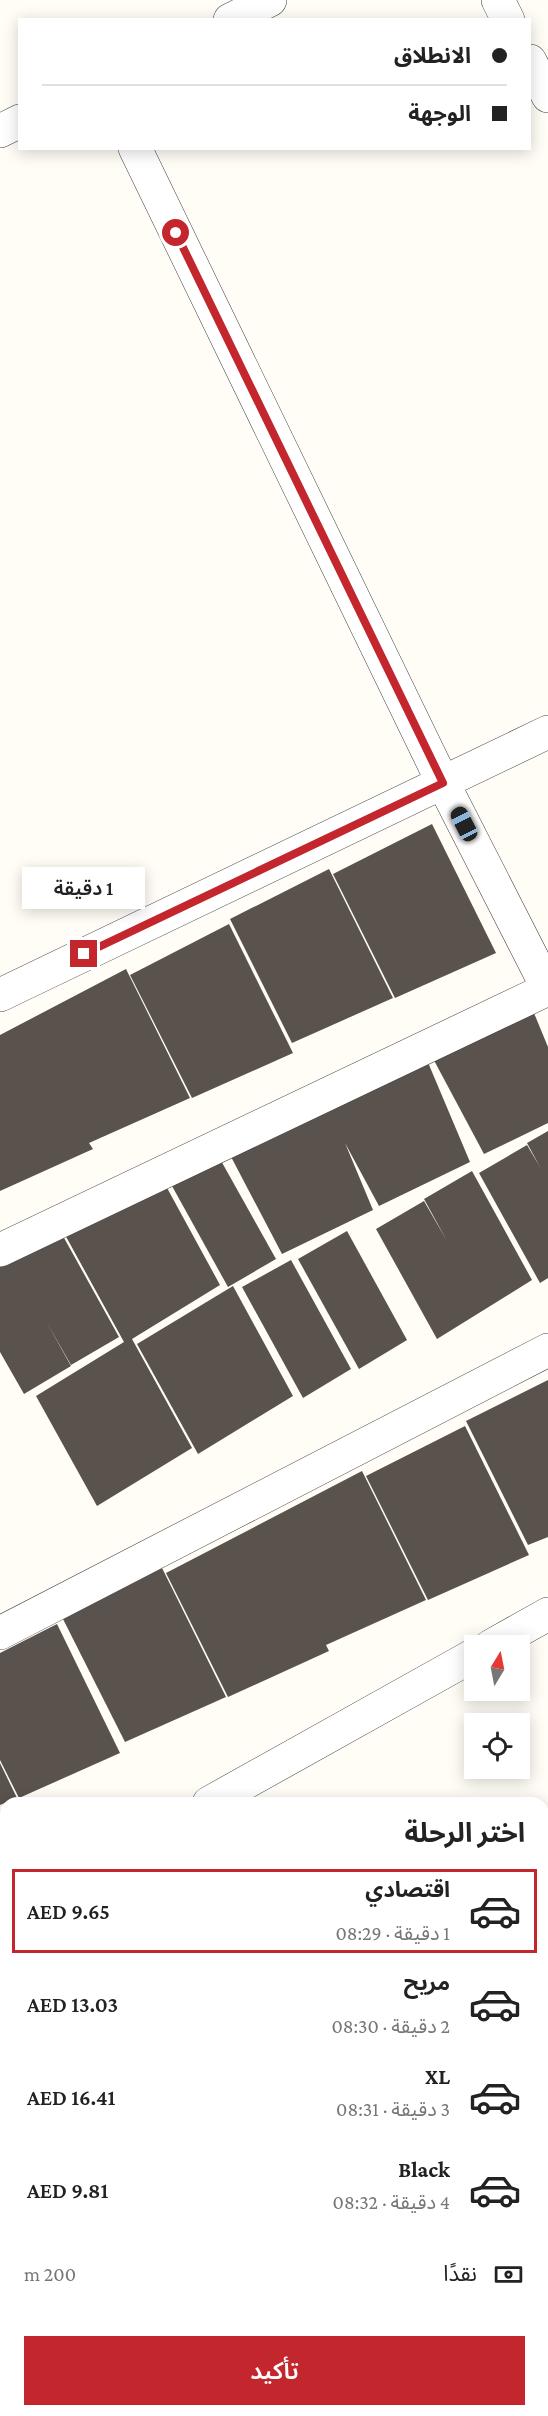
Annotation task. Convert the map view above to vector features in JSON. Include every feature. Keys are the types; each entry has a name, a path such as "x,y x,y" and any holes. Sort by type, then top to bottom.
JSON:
{"street":[{"path":"234,18 270,0"},
{"path":"498,0 507,18"},
{"path":"531,63 548,96"},
{"path":"0,131 18,123"},
{"path":"0,1250 548,989 443,783 136,150"},
{"path":"0,995 548,732"},
{"path":"0,1633 548,1350"},
{"path":"511,1635 548,1614"},
{"path":"220,1797 464,1661"}],"building":[{"path":"432,824 496,953 395,998 333,874"},
{"path":"329,869 393,998 292,1043 230,919"},
{"path":"229,924 293,1053 192,1098 130,975"},
{"path":"126,969 190,1098 89,1143 93,1149 0,1191 0,1035"},
{"path":"529,1001 548,1047 548,1123 484,1154 429,1051"},
{"path":"424,1053 470,1162 379,1206 345,1143 373,1210 282,1254 228,1151"},
{"path":"548,1131 548,1278 540,1283 479,1173 527,1145 540,1167 527,1143"},
{"path":"215,1150 276,1259 228,1287 167,1177"},
{"path":"472,1171 532,1280 437,1339 376,1229 424,1201 447,1241 424,1199"},
{"path":"160,1175 220,1285 132,1339 192,1448 97,1506 36,1396 124,1342 64,1233"},
{"path":"58,1227 119,1337 71,1365 46,1321 71,1366 24,1394 0,1352 0,1263"},
{"path":"347,1231 407,1340 359,1369 298,1259"},
{"path":"291,1260 351,1369 303,1398 242,1287"},
{"path":"233,1286 293,1396 198,1454 137,1344"},
{"path":"548,1380 548,1537 528,1545 466,1421"},
{"path":"465,1426 529,1555 428,1600 366,1476"},
{"path":"362,1471 426,1600 326,1645 329,1651 228,1697 166,1573"},
{"path":"162,1568 226,1697 125,1742 63,1619"},
{"path":"57,1624 120,1753 18,1797 0,1760 0,1653"},
{"path":"0,1763 17,1797 0,1797"}],"route":[{"path":"84,954 443,783 176,233"}]}
